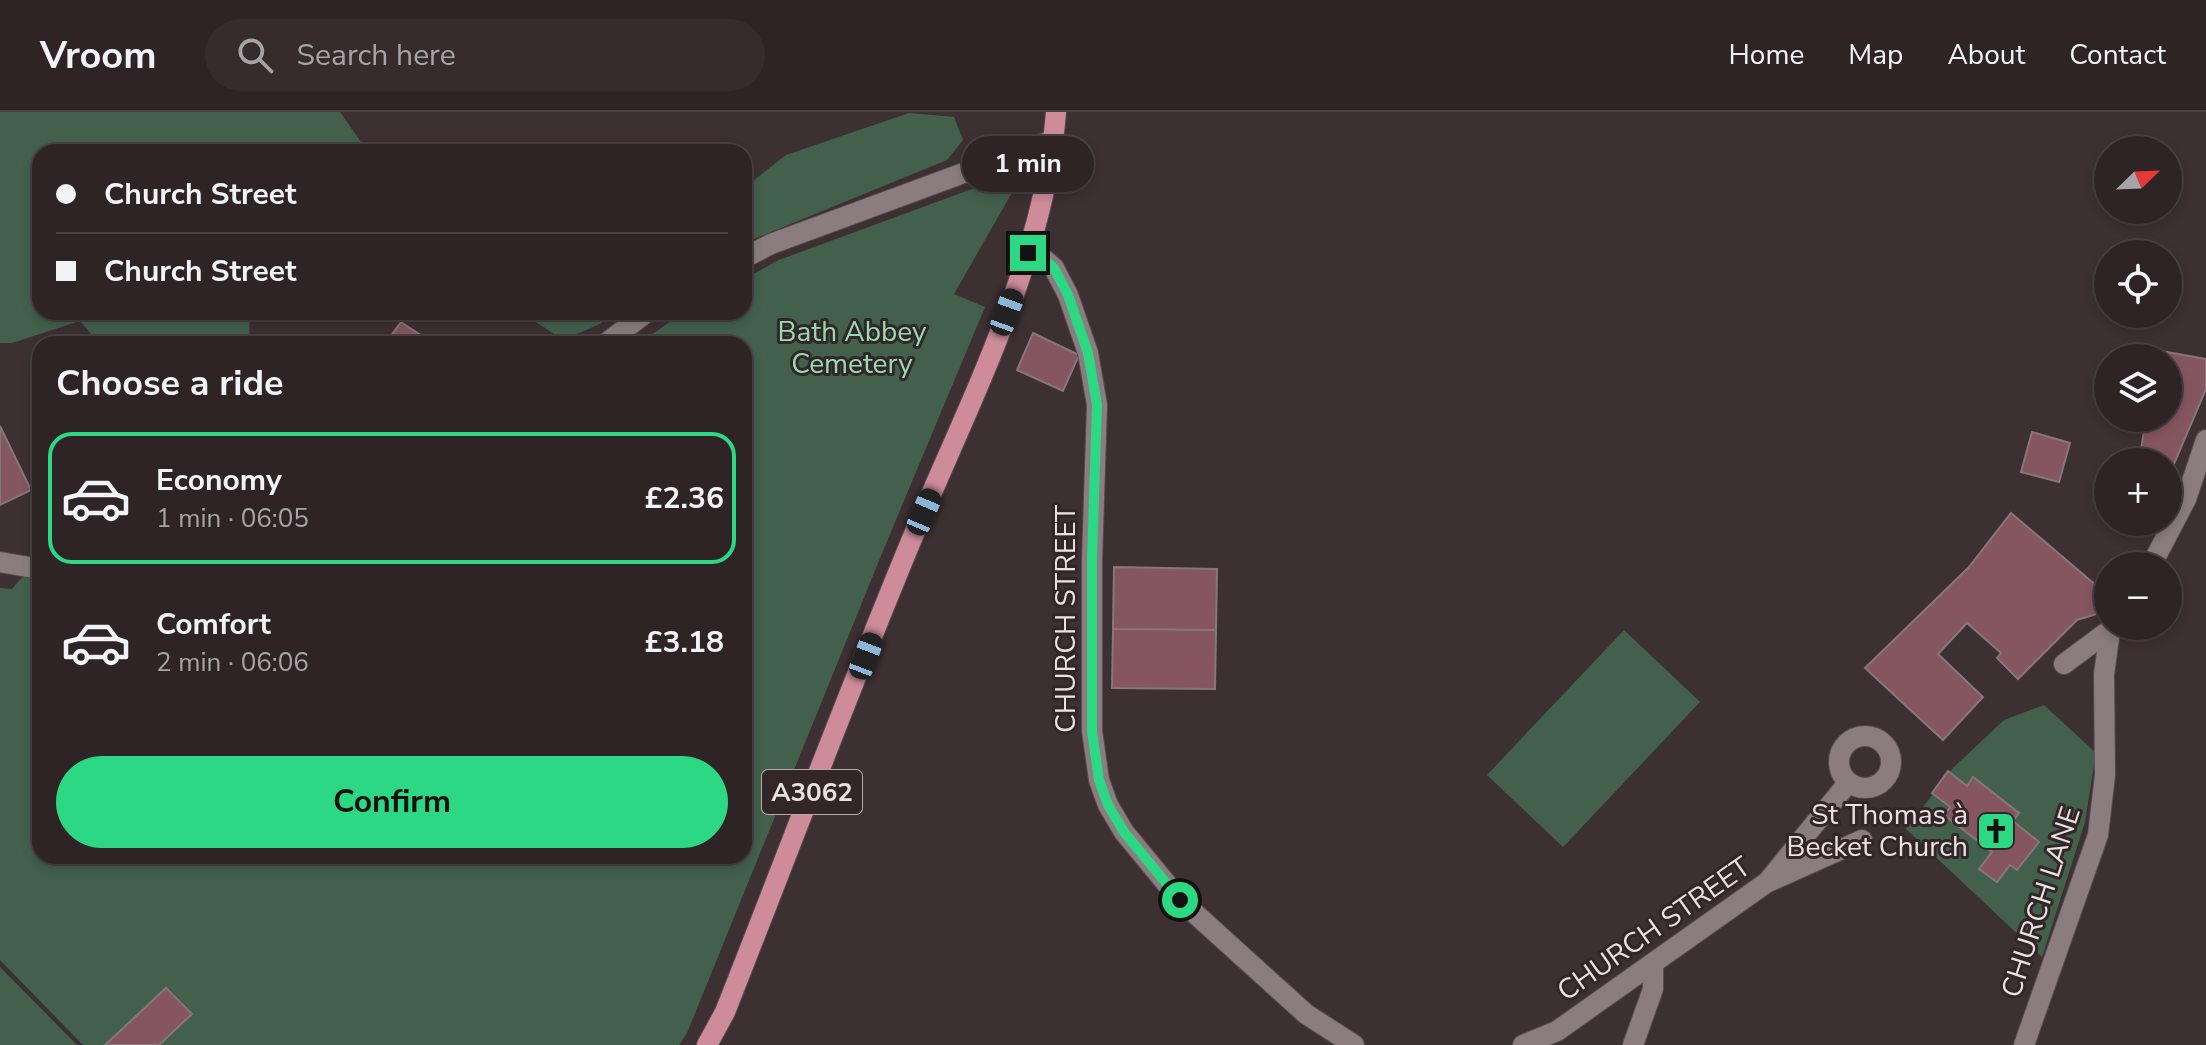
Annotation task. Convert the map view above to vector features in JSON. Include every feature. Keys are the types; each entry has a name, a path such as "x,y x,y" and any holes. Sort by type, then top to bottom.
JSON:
{"main road":[{"name":"A3062","path":"707,1045 725,1012 1028,253 1053,140 1056,112"}],"street":[{"path":"752,254 771,244 1053,140"},
{"name":"CHURCH STREET","path":"1028,253 1045,260 1054,268 1068,295 1088,353 1097,405 1092,560 1092,731 1099,780 1108,805 1124,832 1180,900 1306,1014 1354,1045"},
{"path":"616,336 636,320"},
{"path":"2158,552 2186,499 2206,440"},
{"path":"0,562 32,568"},
{"path":"2064,664 2095,640"},
{"name":"CHURCH LANE","path":"2024,1045 2098,835 2105,775 2104,674 2110,640"},
{"path":"1766,883 1848,783"},
{"name":"CHURCH STREET","path":"1523,1045 1557,1031 1766,883 1862,840"},
{"path":"1633,1045 1653,989 1653,964"}],"green space":[{"path":"0,112 340,112 362,144 32,144 32,320 250,320 249,336 93,336 80,321 12,343 0,343"},
{"path":"909,113 954,117 963,140 947,160 752,240 752,182 786,155"},
{"name":"Bath Abbey Cemetery","path":"999,179 1014,189 954,294 985,307 687,1033 679,1045 83,1045 0,960 0,588 12,589 24,575 32,577 32,864 752,864 752,336 650,336 672,320 752,320 752,275 779,260"},
{"path":"533,320 605,320 572,336 557,336"},
{"path":"1624,630 1700,702 1563,847 1487,775"},
{"path":"2044,705 2096,753 2085,822 2042,957 1906,829 1953,768 2004,720"},
{"path":"0,967 77,1045 0,1045"}],"building":[{"path":"401,322 422,336 391,336"},
{"path":"1033,333 1079,355 1063,391 1017,370"},
{"path":"2182,355 2206,359 2206,389 2181,448 2141,448 2144,432 2182,432"},
{"path":"0,426 31,490 0,505"},
{"path":"2032,432 2070,443 2059,482 2021,472"},
{"path":"2011,513 2094,584 2094,615 2077,620 2018,679 1997,658 2001,653 1967,623 1938,654 1983,697 1943,740 1865,668 1969,567"},
{"path":"1114,567 1217,569 1216,630 1113,629"},
{"path":"1113,629 1216,630 1215,689 1112,688"},
{"name":"St Thomas à Becket Church","path":"1948,771 1967,786 1973,777 2019,813 2013,821 2039,842 2017,870 2010,865 1997,882 1979,869 1992,852 1944,815 1950,807 1932,793"},
{"path":"166,988 192,1014 159,1045 105,1045"}],"place":[{"name":"St Thomas à Becket Church","path":"1996,831"}],"route":[{"path":"1028,253 1045,260 1054,268 1068,295 1088,353 1097,405 1092,560 1092,731 1099,780 1108,805 1124,832 1180,900"}]}
